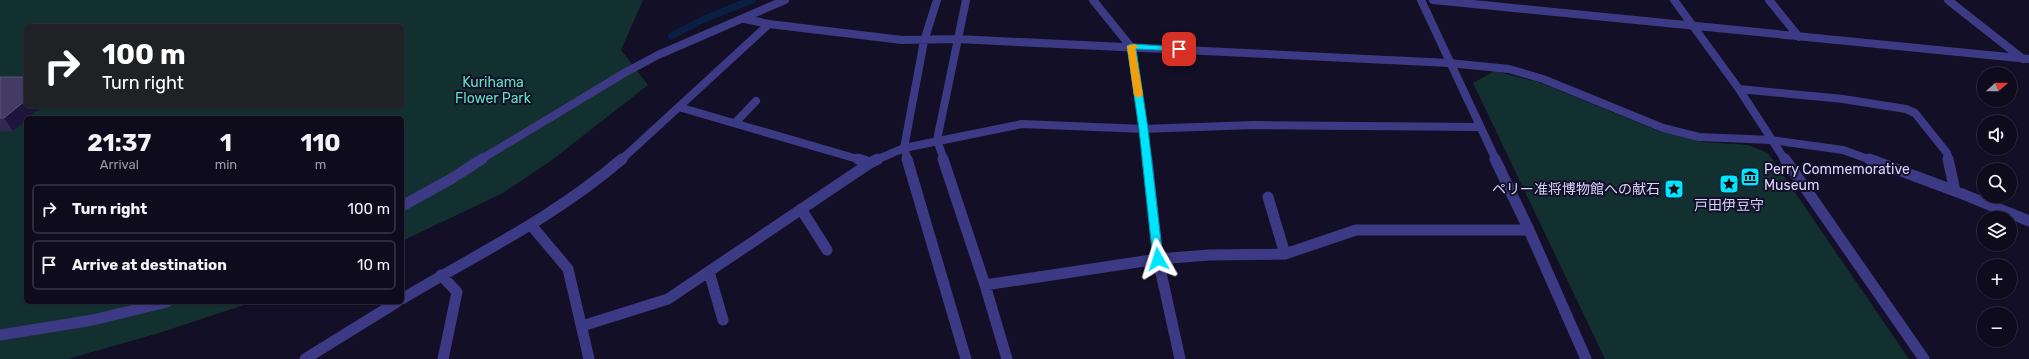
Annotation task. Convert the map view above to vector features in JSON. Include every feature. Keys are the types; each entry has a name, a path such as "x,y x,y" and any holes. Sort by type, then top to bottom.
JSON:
{"street":[{"path":"404,205 451,179 507,143 626,72 658,55 785,0"},
{"path":"938,0 924,40 904,148 966,359"},
{"path":"966,0 956,39 937,140 985,285 1006,359"},
{"path":"1093,0 1131,46 1144,129 1158,259 1180,359"},
{"path":"1421,0 1529,230 1586,359"},
{"path":"1433,0 1691,24 2027,61"},
{"path":"1674,0 1739,90 1771,140 1924,359"},
{"path":"1769,0 1799,37"},
{"path":"1948,0 2027,61"},
{"path":"745,18 769,24 838,34 902,40 956,39 1131,46 1449,62 1509,69 1543,80 1663,128 1699,137 1771,140 1843,150 1955,191 2029,221"},
{"path":"404,298 441,275 531,225 584,190 682,108 729,60 769,24"},
{"path":"1739,90 1843,99 1906,108 1915,113 1947,153 1955,191"},
{"path":"735,123 756,101"},
{"path":"682,108 870,163"},
{"path":"582,326 668,299 870,163 904,148 937,140 1022,124 1144,129 1253,125 1480,127"},
{"path":"1268,197 1285,254"},
{"path":"801,209 828,250"},
{"path":"531,225 568,269 589,359"},
{"path":"985,285 1158,259 1209,255 1285,254 1356,230 1529,230"},
{"path":"709,272 723,320"},
{"path":"441,275 457,292 456,308 443,359"},
{"path":"0,336 93,320 158,304"},
{"path":"305,359 394,304"}],"green space":[{"name":"Kurihama Flower Park","path":"0,0 643,0 621,50 648,85 552,160 503,193 404,240 404,116 24,116 24,304 247,304 159,333 68,359 0,359"},
{"path":"1495,71 1538,82 1661,132 1703,142 1748,145 1768,153 1909,359 1605,359 1473,83"}],"building":[{"path":"0,77 24,77 24,102 4,118 0,118"}],"waterway":[{"path":"671,36 704,19 752,0"}],"slow traffic":[{"path":"1135,47 1131,46 1138,95"}],"place":[{"name":"Perry Commemorative Museum","path":"1750,177"},
{"name":"戸田伊豆守","path":"1729,184"},
{"name":"ペリー准将博物館への献石","path":"1674,189"}],"route":[{"path":"1158,259 1144,129 1131,46 1179,49"}]}
